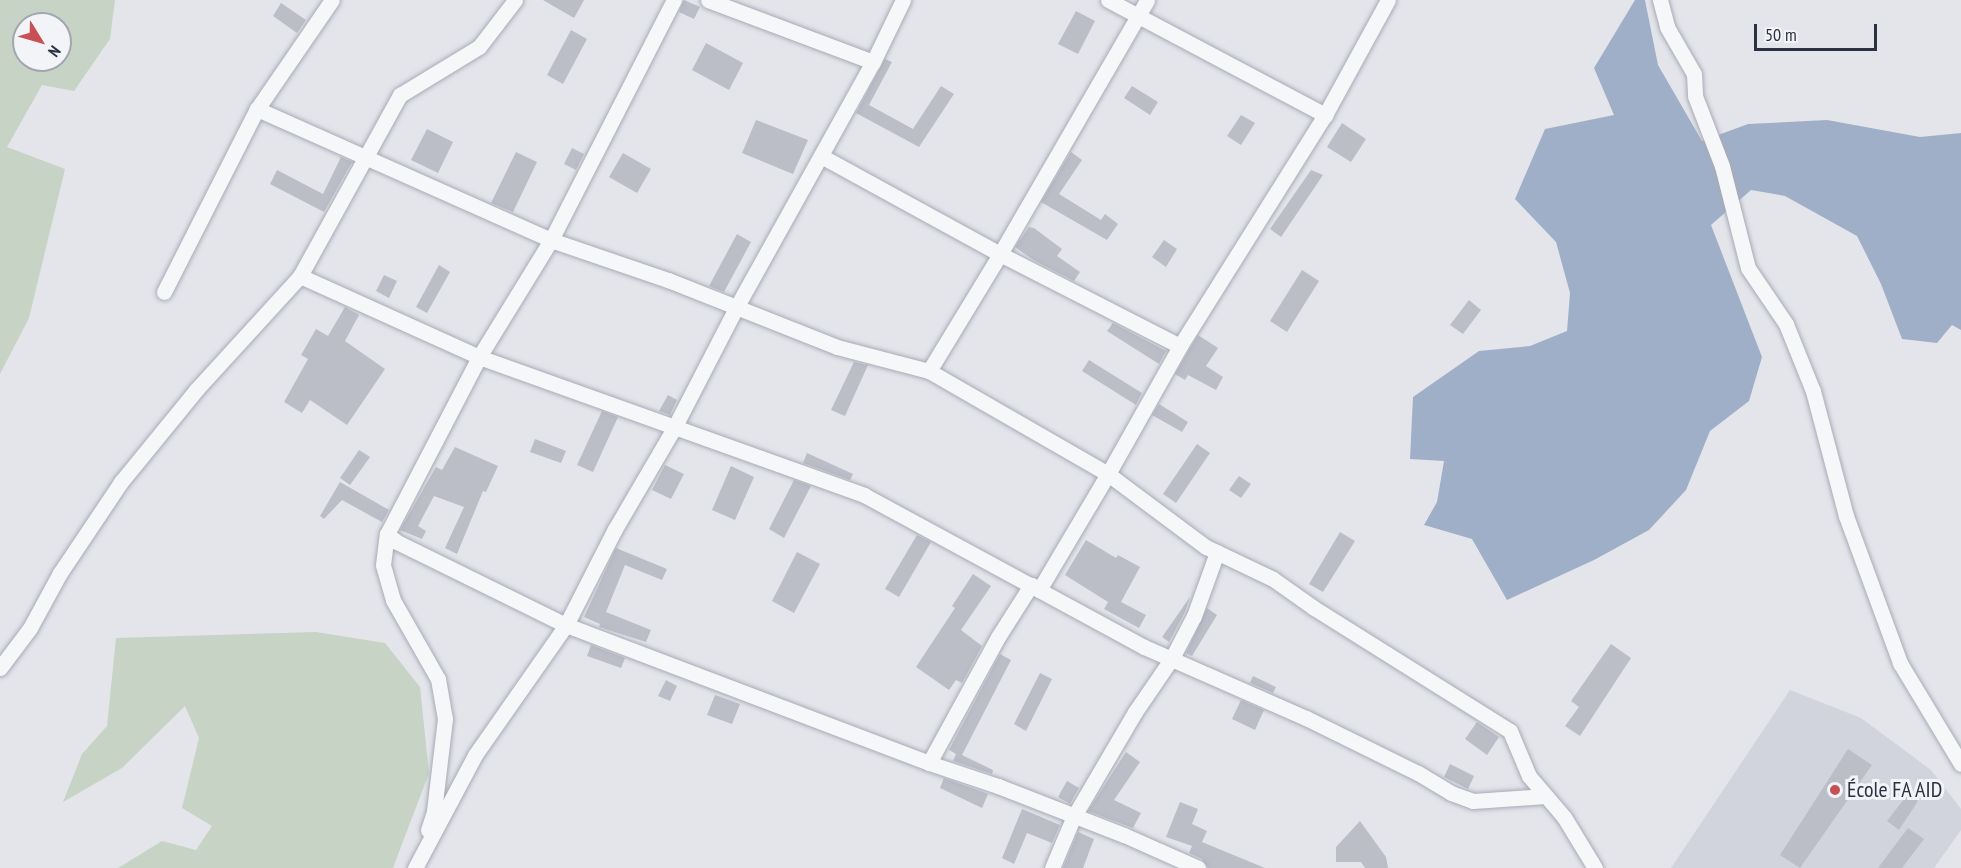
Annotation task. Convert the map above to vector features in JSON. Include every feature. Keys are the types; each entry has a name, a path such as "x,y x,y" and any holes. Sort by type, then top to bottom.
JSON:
{"street":[{"path":"164,292 257,109 332,0"},
{"path":"0,668 30,628 60,573 121,482 196,390 300,276 400,95 479,47 514,0"},
{"path":"415,867 434,811 445,719 438,679 393,600 382,566 387,534 479,357 551,240 674,0"},
{"path":"708,0 873,62"},
{"path":"415,867 475,756 566,625 615,529 674,428 738,306 873,62 903,0"},
{"path":"1108,0 1324,115"},
{"path":"929,371 1000,254 1146,0"},
{"path":"929,764 998,637 1035,588 1108,474 1180,346 1324,115 1388,0"},
{"path":"1660,0 1667,27 1694,74 1695,96 1722,166 1748,268 1786,324 1813,391 1846,516 1900,663 1933,723 1961,764"},
{"path":"257,109 551,240 738,306 837,347 929,371 1108,474 1206,547 1273,579 1314,608 1510,731 1529,776 1564,817 1595,868"},
{"path":"820,156 1000,254 1180,346"},
{"path":"300,276 479,357 864,495 1144,647 1306,718 1418,773 1451,793 1473,801 1546,796"},
{"path":"387,534 397,542 566,625 929,764 1074,816 1198,868"},
{"path":"1052,868 1074,816 1101,774 1135,711 1172,658 1203,597 1217,552"}],"shaded area":[{"name":"École FA AID","path":"1790,690 1861,718 1931,770 1961,809 1961,830 1934,868 1671,868"}],"green space":[{"path":"0,0 115,0 110,39 74,91 42,85 7,147 65,169 29,318 0,374"},
{"path":"316,632 385,643 420,687 429,773 393,868 118,868 162,841 196,850 212,826 182,808 199,738 185,706 122,768 63,802 82,754 107,726 116,638"}],"water":[{"path":"1635,0 1645,0 1658,65 1702,141 1748,124 1827,120 1920,137 1961,133 1961,330 1952,325 1937,343 1902,339 1881,284 1857,236 1785,196 1751,190 1711,225 1762,357 1749,401 1710,431 1686,490 1649,530 1594,560 1507,600 1472,539 1424,525 1437,502 1444,461 1410,459 1413,397 1479,351 1530,346 1567,331 1570,293 1556,242 1515,199 1545,129 1614,115 1594,68"}],"building":[{"path":"543,0 584,0 574,18"},
{"path":"684,0 700,7 694,19 679,12"},
{"path":"281,3 306,20 297,33 273,16"},
{"path":"1076,11 1095,21 1078,54 1058,44"},
{"path":"571,30 587,39 563,84 547,75"},
{"path":"706,43 743,63 729,90 692,70"},
{"path":"885,59 892,62 869,105 913,129 941,86 954,94 919,147 856,113"},
{"path":"1132,86 1158,102 1150,115 1124,98"},
{"path":"1241,115 1255,123 1241,145 1227,136"},
{"path":"756,120 808,140 793,174 742,153"},
{"path":"1342,123 1366,139 1351,162 1327,147"},
{"path":"427,129 453,142 438,173 411,160"},
{"path":"572,148 584,154 576,170 564,164"},
{"path":"516,152 537,162 513,212 491,203"},
{"path":"1071,152 1082,160 1059,194 1101,220 1105,214 1118,224 1107,240 1041,202"},
{"path":"623,153 651,169 637,193 609,177"},
{"path":"341,157 352,162 324,212 270,184 277,170 323,194"},
{"path":"1311,170 1323,175 1281,237 1270,229"},
{"path":"1029,227 1034,228 1062,249 1057,256 1080,272 1074,281 1035,261 1015,247"},
{"path":"737,234 751,242 724,292 709,286"},
{"path":"1164,240 1177,249 1166,267 1152,257"},
{"path":"439,265 450,272 427,313 416,307"},
{"path":"1302,270 1319,281 1287,332 1270,321"},
{"path":"384,275 397,281 389,298 376,291"},
{"path":"1469,300 1481,310 1463,334 1450,325"},
{"path":"345,307 359,315 345,341 385,369 347,425 310,400 302,413 284,402 308,359 301,355 316,329 328,336"},
{"path":"1113,323 1166,351 1159,364 1107,331"},
{"path":"1198,335 1218,348 1206,366 1223,377 1216,390 1188,375 1185,380 1175,374"},
{"path":"1089,360 1142,393 1136,405 1082,371"},
{"path":"854,362 868,365 845,416 831,410"},
{"path":"668,395 677,400 670,415 659,411"},
{"path":"1159,404 1188,422 1182,432 1152,415"},
{"path":"602,411 618,417 593,472 577,465"},
{"path":"535,439 566,451 561,463 530,452"},
{"path":"1197,444 1210,453 1176,503 1163,494"},
{"path":"455,447 498,466 486,492 483,491 457,554 445,548 464,507 434,496 418,526 426,531 422,539 400,530 436,467 442,470"},
{"path":"359,450 370,457 350,485 340,478"},
{"path":"807,453 853,474 850,480 803,463"},
{"path":"665,465 684,474 671,499 652,490"},
{"path":"731,466 754,477 735,520 712,510"},
{"path":"1239,476 1251,484 1241,498 1229,490"},
{"path":"794,480 811,486 784,538 769,529"},
{"path":"340,482 389,510 382,522 342,500 324,519 320,516"},
{"path":"1340,532 1355,541 1323,592 1309,584"},
{"path":"917,535 931,542 899,597 885,589"},
{"path":"1086,540 1116,558 1118,555 1140,567 1121,602 1146,615 1139,628 1104,609 1108,602 1065,575"},
{"path":"616,548 667,569 662,580 625,565 606,612 651,630 646,642 599,627 600,624 584,617"},
{"path":"797,552 820,564 794,613 772,601"},
{"path":"973,574 991,586 961,630 982,646 962,683 956,680 949,690 916,667 955,608 952,606"},
{"path":"1190,597 1185,612 1169,642 1162,637"},
{"path":"1207,608 1217,615 1192,656 1186,653"},
{"path":"1611,644 1631,658 1580,736 1565,726 1579,707 1571,701"},
{"path":"591,645 625,658 621,668 587,656"},
{"path":"1000,654 1011,660 962,755 993,770 992,774 953,761 956,754 949,750"},
{"path":"1040,673 1052,679 1026,731 1014,724"},
{"path":"1253,676 1276,687 1273,693 1250,683"},
{"path":"666,680 677,686 670,701 658,696"},
{"path":"715,695 740,704 732,724 707,715"},
{"path":"1241,700 1264,710 1255,730 1232,719"},
{"path":"1477,722 1499,737 1487,755 1465,739"},
{"path":"1848,749 1872,765 1800,868 1780,855"},
{"path":"1126,752 1140,762 1114,800 1141,813 1133,828 1088,811"},
{"path":"1450,764 1474,776 1468,789 1444,777"},
{"path":"944,778 988,794 982,808 940,788"},
{"path":"1067,781 1079,788 1070,804 1058,797"},
{"path":"1908,794 1918,801 1899,830 1887,821"},
{"path":"1180,802 1198,809 1192,824 1207,831 1202,842 1265,868 1208,868 1202,859 1189,853 1192,846 1166,837"},
{"path":"1022,809 1060,825 1052,843 1027,833 1014,864 1002,858"},
{"path":"1360,821 1386,857 1388,868 1365,868 1361,862 1336,862 1336,847"},
{"path":"1908,828 1924,839 1902,868 1878,868"},
{"path":"1078,832 1094,839 1083,868 1063,868"}],"place":[{"name":"École FA AID","path":"1835,790"}]}
